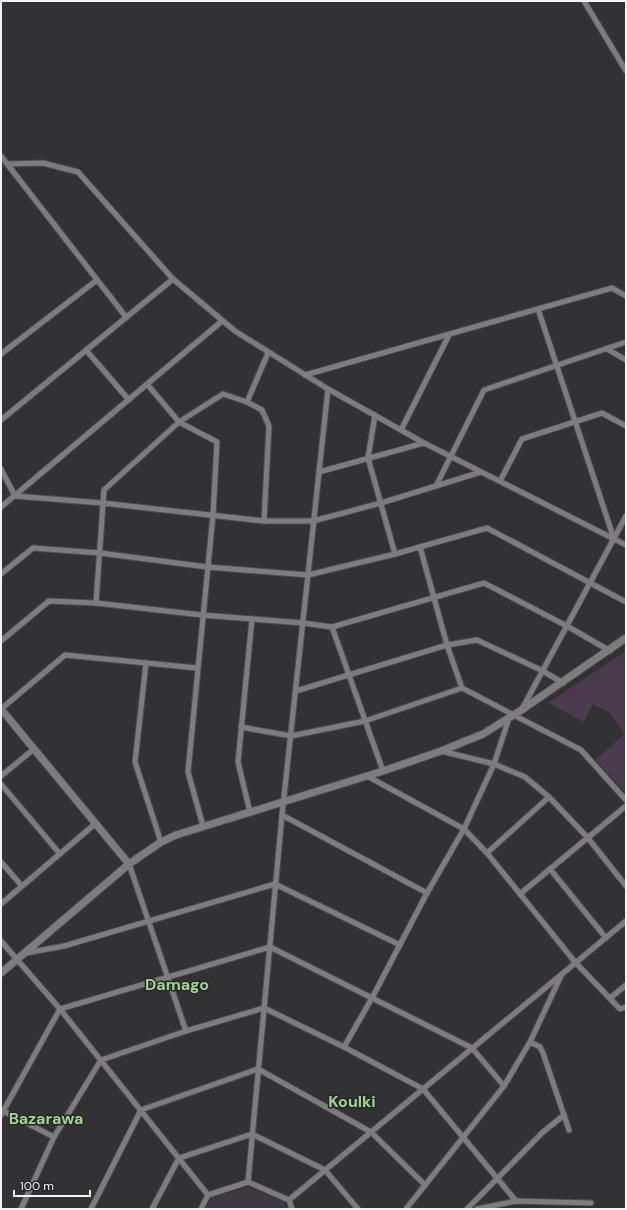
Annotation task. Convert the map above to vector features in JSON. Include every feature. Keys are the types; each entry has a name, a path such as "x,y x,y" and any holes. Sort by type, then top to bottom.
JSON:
{"main road":[{"path":"2,974 129,864 161,842 203,826 441,752 483,734 563,683 610,651 626,638"},
{"path":"1,709 129,864"}],"street":[{"path":"584,1 626,71"},
{"path":"1,156 126,317"},
{"path":"7,164 43,163 78,172 173,279 222,321 268,353 424,443 626,545"},
{"path":"1,420 173,279"},
{"path":"1,354 97,280"},
{"path":"305,375 612,288 626,296"},
{"path":"538,309 614,539"},
{"path":"1,507 222,321"},
{"path":"401,430 449,335"},
{"path":"436,486 484,390 626,342"},
{"path":"607,349 626,360"},
{"path":"86,350 129,400"},
{"path":"247,402 268,353"},
{"path":"147,384 179,422 217,442 213,515 202,615 188,772 203,826"},
{"path":"248,1182 275,884 328,389"},
{"path":"96,603 104,490 179,422 223,394 247,402 262,410 269,426 264,521"},
{"path":"500,481 522,439 602,413 626,426"},
{"path":"375,415 368,458 395,554"},
{"path":"319,472 424,443"},
{"path":"1,469 15,496"},
{"path":"15,496 102,503 264,521 313,521 381,503 481,472"},
{"path":"344,1047 372,998 427,893 464,829 515,715 543,671 626,516"},
{"path":"1,574 33,548 100,553 207,567 308,575 395,554 487,528 626,602"},
{"path":"420,547 447,645 462,688 581,750 626,800"},
{"path":"1,641 49,601 96,603 202,615 303,623 332,627 484,583 567,626 610,651"},
{"path":"250,812 238,762 252,619"},
{"path":"332,627 348,676 383,771"},
{"path":"296,691 447,645 477,640 543,671 563,683"},
{"path":"1,709 64,655 197,668"},
{"path":"146,663 135,762 161,842"},
{"path":"241,727 291,736 365,720 462,688"},
{"path":"1,776 34,749"},
{"path":"441,752 494,764 525,777 549,797 588,838 626,886"},
{"path":"367,776 464,829 486,853 575,962 620,1009 626,1007"},
{"path":"1,784 60,854"},
{"path":"486,853 549,797"},
{"path":"520,894 626,806"},
{"path":"282,815 427,893"},
{"path":"1,904 21,885 96,823"},
{"path":"1,862 21,885"},
{"path":"129,864 186,1032"},
{"path":"550,869 606,938"},
{"path":"26,953 64,946 275,884 400,945"},
{"path":"289,1200 626,921"},
{"path":"1,941 102,1060 208,1194"},
{"path":"54,1137 2,1112 60,1009 167,976 270,947 472,1048 504,1086"},
{"path":"406,1209 465,1137 504,1086 530,1042 562,974"},
{"path":"610,998 626,985"},
{"path":"21,1209 54,1137 102,1060 264,1008 344,1047 423,1089 465,1137 516,1201"},
{"path":"530,1042 540,1047 543,1053 569,1130"},
{"path":"91,1209 141,1110 258,1069 371,1132 425,1185"},
{"path":"467,1209 543,1132 564,1116"},
{"path":"152,1209 179,1158 252,1134 325,1170 358,1209"},
{"path":"201,1209 208,1194 248,1182 289,1200 292,1209"},
{"path":"476,1209 516,1201 591,1203"}],"shaded area":[{"path":"626,651 626,793 595,760 625,734 609,712 593,704 584,722 548,703"},
{"path":"248,1187 284,1202 287,1209 205,1209 213,1197"}],"district":[{"name":"Damago","path":"177,984"},
{"name":"Koulki","path":"352,1101"},
{"name":"Bazarawa","path":"46,1118"}]}
